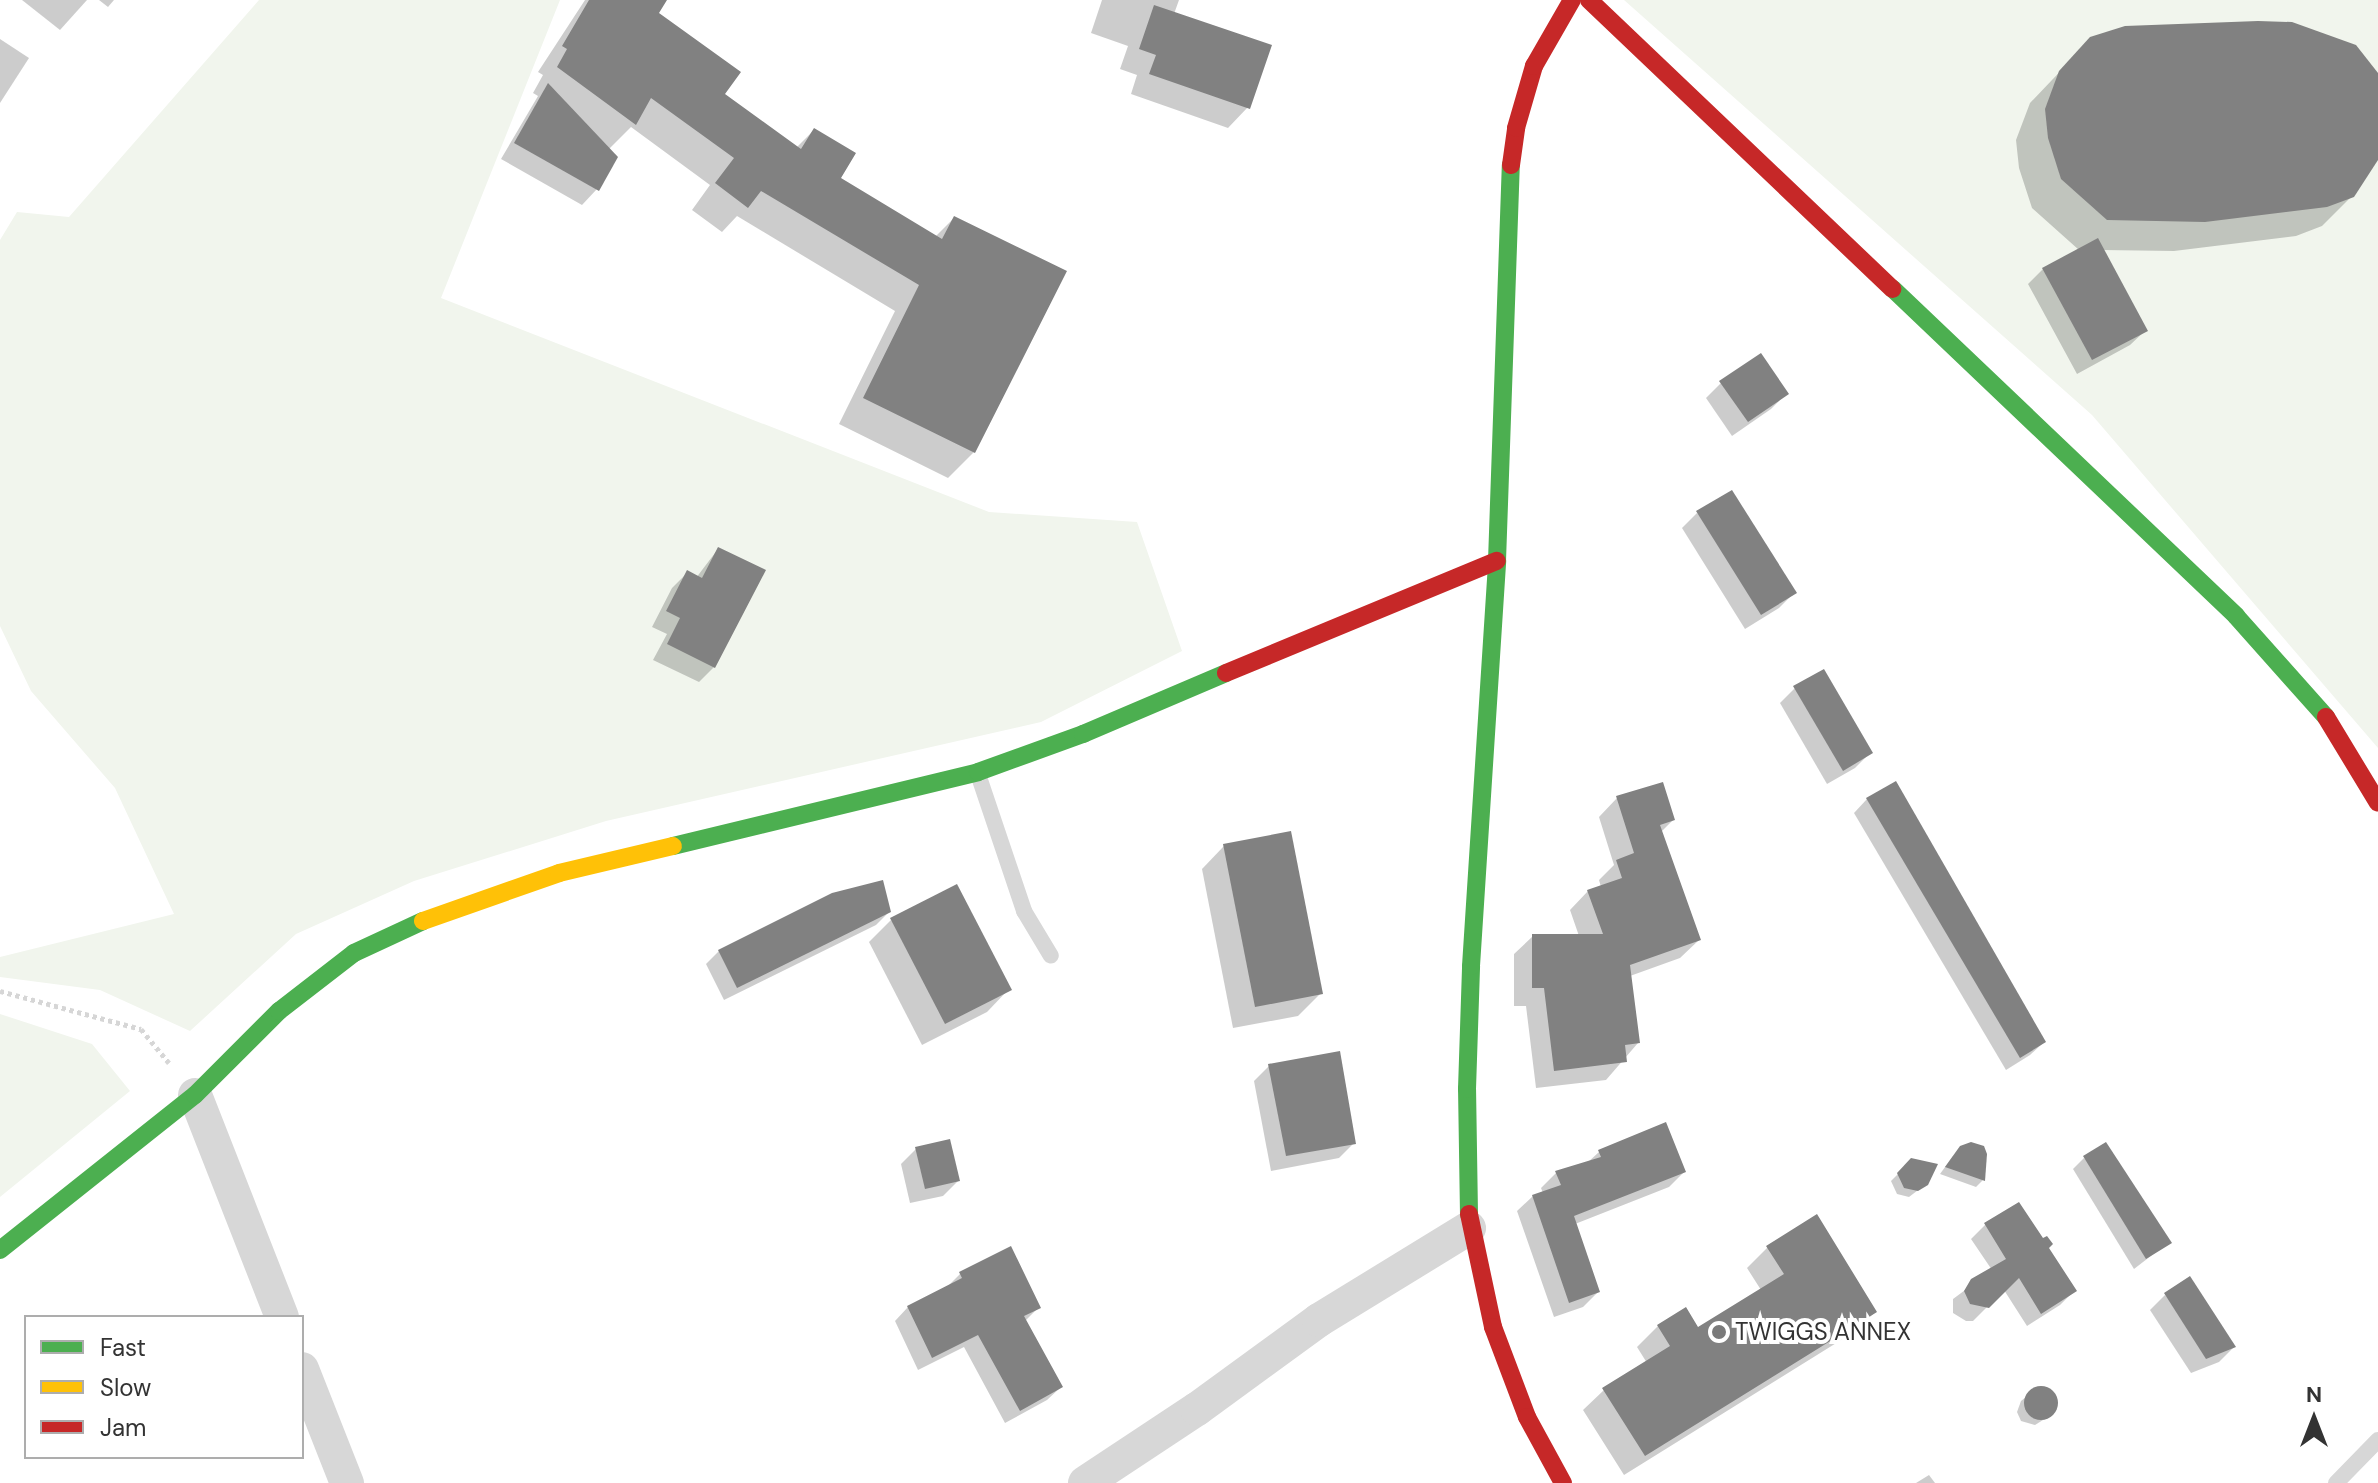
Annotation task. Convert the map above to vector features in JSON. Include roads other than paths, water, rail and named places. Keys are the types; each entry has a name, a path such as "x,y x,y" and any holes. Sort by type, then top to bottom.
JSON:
{"street":[{"path":"1563,1483 1527,1417 1493,1327 1469,1228 1467,1089 1471,966 1497,561 1508,183 1516,128 1534,66 1572,0"},
{"path":"1589,0 2236,616 2336,729 2378,803"},
{"path":"0,1250 195,1095 279,1011 354,953 447,910 559,873 978,772 1083,734 1365,613 1497,561"},
{"path":"195,1095 281,1315"},
{"path":"1085,1483 1197,1409 1319,1320 1469,1228"},
{"path":"304,1374 347,1483"}],"lane":[{"path":"978,772 1024,911 1051,956"},
{"path":"2336,1483 2378,1440"}],"place":[{"name":"TWIGGS ANNEX","path":"1719,1332"}]}
